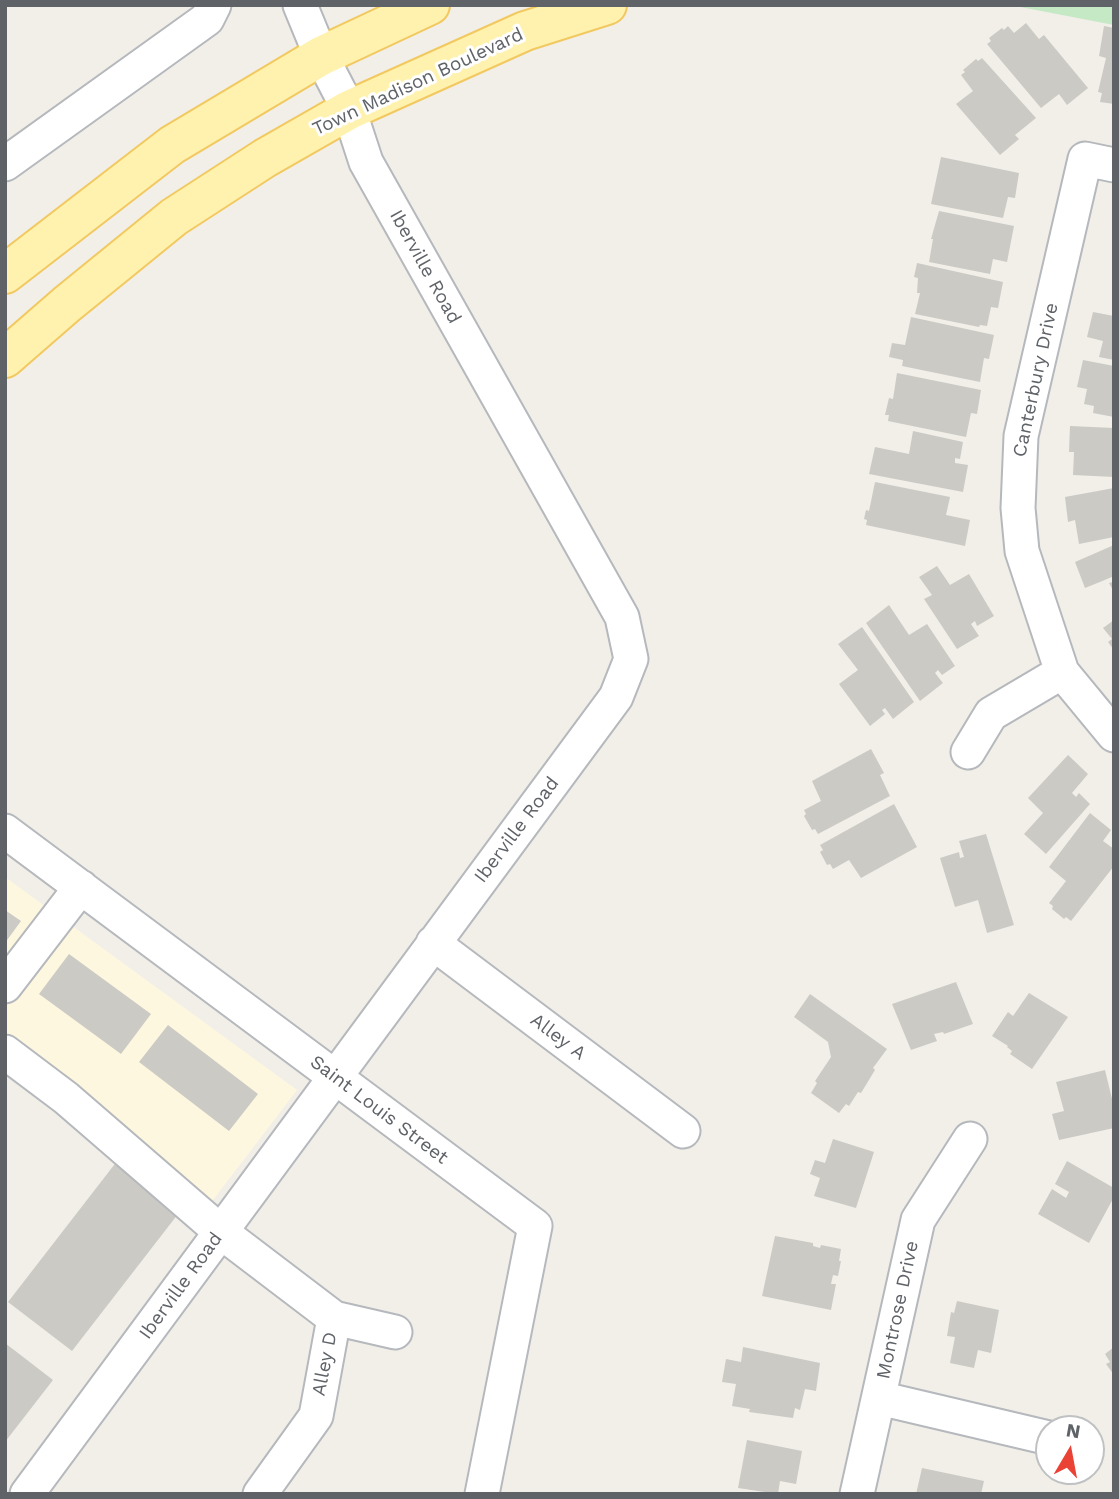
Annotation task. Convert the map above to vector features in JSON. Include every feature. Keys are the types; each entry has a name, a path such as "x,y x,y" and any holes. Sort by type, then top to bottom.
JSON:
{"main road":[{"path":"5,274 172,145 321,57 430,5"},
{"name":"Town Madison Boulevard","path":"5,358 66,304 174,217 265,158 349,110 525,31 607,5"}],"street":[{"path":"5,164 207,19 214,5"},
{"name":"Iberville Road","path":"27,1494 616,697 631,659 622,617 366,162 349,110 321,57 300,5"},
{"name":"Canterbury Drive","path":"1114,164 1085,159 1021,436 1018,508 1022,551 1062,672 1114,735"},
{"path":"968,752 991,714 1062,672"},
{"name":"Saint Louis Street","path":"5,831 535,1226 482,1494"},
{"path":"5,986 81,887"},
{"name":"Alley A","path":"433,943 682,1131"},
{"name":"Alley D","path":"5,1052 66,1098 221,1232 334,1318 316,1416 260,1494"},
{"name":"Montrose Drive","path":"858,1494 918,1220 970,1139"},
{"path":"334,1318 395,1332"},
{"path":"879,1398 1035,1435"}],"shaded area":[{"path":"5,877 297,1090 203,1213 5,1065"}],"green space":[{"path":"1010,5 1114,5 1114,25"}],"building":[{"path":"1026,23 1039,39 1044,35 1088,88 1067,105 1059,94 1041,108 987,44 991,41 989,38 1002,28 1004,30 1008,26 1014,33"},
{"path":"1104,26 1114,28 1114,104 1100,102 1102,93 1098,92 1106,58 1099,56"},
{"path":"982,58 1036,118 1015,135 1019,139 1000,155 956,104 973,91 961,75 965,72 963,70 976,59 978,61"},
{"path":"941,157 1019,173 1015,198 1008,197 1003,218 931,204"},
{"path":"939,211 1014,226 1007,262 993,259 990,274 929,262 931,239"},
{"path":"917,263 1003,282 998,308 991,307 987,326 979,327 915,314 920,293 917,293 918,278 914,277"},
{"path":"1093,312 1114,316 1114,360 1099,357 1103,341 1087,337"},
{"path":"911,317 994,335 989,359 984,358 980,382 902,366 903,360 889,357 892,343 905,345"},
{"path":"1083,360 1114,366 1114,417 1093,413 1094,406 1084,404 1087,389 1077,387"},
{"path":"897,373 981,390 977,414 971,413 966,437 888,421 889,415 885,415 889,398 893,399"},
{"path":"1070,426 1114,428 1114,477 1073,475 1074,452 1069,452"},
{"path":"913,431 963,442 960,459 955,458 955,463 968,465 963,492 869,474 875,447 909,454"},
{"path":"875,482 950,497 946,515 970,520 965,546 866,525 867,520 864,519 866,510 869,511"},
{"path":"1114,488 1114,537 1079,544 1075,520 1068,522 1065,497"},
{"path":"1114,545 1114,592 1109,583 1113,582 1112,577 1085,588 1075,562"},
{"path":"937,566 950,585 969,574 994,616 977,626 975,621 971,624 979,636 957,649 924,599 932,595 919,577"},
{"path":"889,605 909,635 927,624 955,666 942,675 938,670 935,673 943,683 920,701 866,623"},
{"path":"1114,620 1114,650 1108,642 1112,639 1103,628"},
{"path":"862,627 914,702 893,719 885,708 882,710 885,714 870,726 839,684 858,670 838,644"},
{"path":"871,749 884,773 880,775 890,796 818,834 815,829 812,830 804,816 804,810 821,801 812,781"},
{"path":"1068,755 1088,774 1072,793 1076,797 1079,793 1090,804 1046,854 1024,834 1043,813 1028,798"},
{"path":"894,804 917,847 861,878 849,860 833,869 830,864 827,865 820,852 823,850 820,845"},
{"path":"1090,813 1111,830 1103,841 1114,849 1114,866 1071,921 1066,917 1064,919 1049,903 1066,881 1049,867"},
{"path":"986,834 1014,925 987,933 978,900 955,907 940,858 959,852 960,858 964,857 959,841"},
{"path":"5,910 21,921 5,943"},
{"path":"69,954 151,1014 121,1054 39,994"},
{"path":"956,982 973,1024 944,1034 934,1034 937,1041 911,1050 892,1004"},
{"path":"1029,993 1068,1017 1032,1069 1010,1054 1012,1051 1008,1046 992,1036 1008,1012 1013,1016"},
{"path":"810,994 887,1049 873,1068 875,1070 861,1093 858,1092 849,1106 846,1104 839,1113 811,1093 817,1083 815,1081 831,1057 828,1042 794,1017"},
{"path":"168,1025 258,1094 229,1131 139,1062"},
{"path":"1105,1070 1114,1107 1114,1128 1059,1140 1052,1114 1064,1111 1056,1082"},
{"path":"833,1139 874,1152 856,1208 814,1196 820,1178 810,1174 815,1160 825,1163"},
{"path":"121,1156 185,1205 72,1351 8,1302"},
{"path":"1067,1161 1114,1188 1114,1197 1089,1243 1038,1214 1052,1189 1066,1198 1069,1192 1055,1184"},
{"path":"775,1236 813,1243 813,1246 820,1248 821,1245 841,1249 838,1276 833,1275 831,1284 836,1284 831,1310 762,1296"},
{"path":"957,1301 999,1310 991,1353 978,1350 974,1368 950,1363 955,1337 947,1336 951,1312 954,1313"},
{"path":"5,1343 53,1380 5,1442"},
{"path":"743,1347 820,1363 816,1391 805,1389 800,1410 795,1408 793,1418 749,1412 750,1409 732,1406 736,1384 722,1382 726,1359 741,1362"},
{"path":"1114,1347 1114,1375 1106,1364 1110,1362 1105,1354"},
{"path":"747,1440 802,1451 796,1484 780,1481 778,1494 738,1488"},
{"path":"922,1468 984,1481 981,1494 916,1494"}]}
